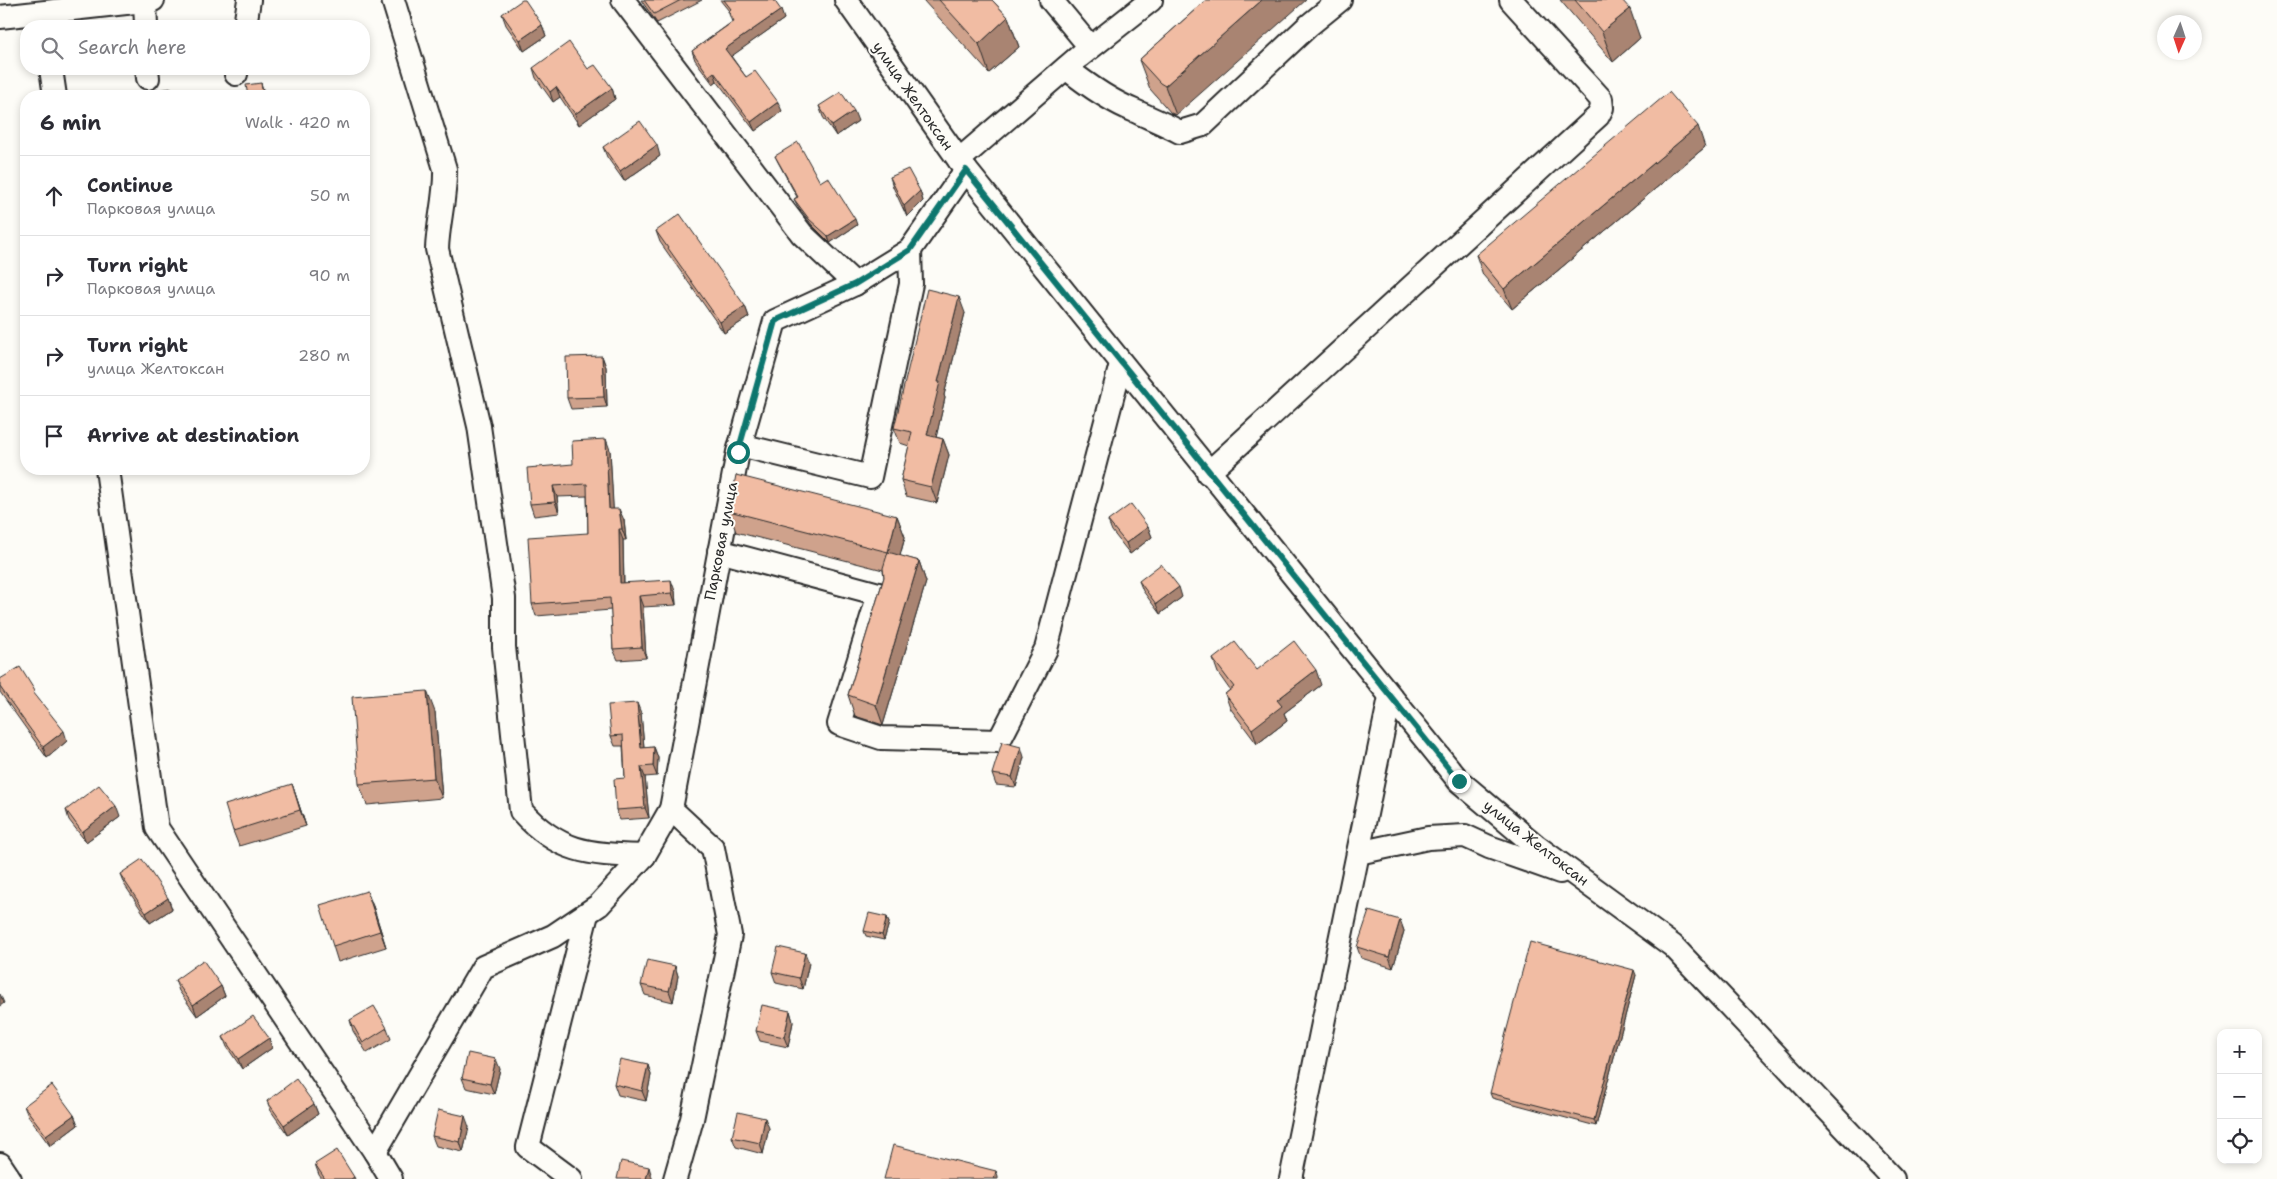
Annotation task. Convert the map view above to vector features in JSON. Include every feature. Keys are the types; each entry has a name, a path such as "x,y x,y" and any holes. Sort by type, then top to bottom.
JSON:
{"street":[{"path":"0,17 44,19 149,0 147,20"},
{"path":"246,20 250,0"},
{"path":"393,0 445,168 445,190 438,220 437,248 479,426 504,598 504,647 521,811 539,831 564,845 597,854 644,856"},
{"path":"623,0 802,234 855,284"},
{"name":"улица Желтоксан","path":"846,0 962,165 1208,473 1459,781 1536,846 1673,946 1893,1179"},
{"path":"1051,0 1090,47 1071,63 1081,80 1133,111 1157,119 1180,132 1203,124 1295,38 1340,0"},
{"name":"Парковая улица","path":"375,1152 483,967 553,936 599,906 644,856 671,809 740,445 775,321 855,284 910,250 962,165 1071,63 1151,0"},
{"path":"1208,473 1598,116 1602,108 1601,99 1511,0"},
{"path":"52,75 54,90"},
{"path":"740,445 870,477 911,284 910,250"},
{"path":"720,551 879,594 839,724 880,738 999,741 1046,649 1121,364"},
{"path":"108,475 157,828 375,1152 391,1179"},
{"path":"1291,1179 1390,696"},
{"path":"671,809 713,848 730,935 692,1119 674,1179"},
{"path":"1358,853 1428,838 1465,836 1488,847 1582,880"},
{"path":"571,1179 528,1147 587,914"},
{"path":"0,1164 10,1179"}],"building":[{"path":"522,0 525,0 542,25 520,40 502,14"},
{"path":"644,0 681,0 654,14"},
{"path":"724,0 774,0 781,10 725,49 746,77 755,71 778,102 751,122 714,72 709,76 692,51 734,21 728,11 731,9"},
{"path":"939,0 992,0 1008,17 979,44"},
{"path":"1206,0 1262,0 1165,86 1139,60"},
{"path":"1575,0 1622,0 1630,9 1602,32"},
{"path":"569,42 588,69 595,65 612,88 575,114 556,87 550,92 533,68"},
{"path":"261,83 262,90 247,90 246,85"},
{"path":"841,92 854,111 832,126 819,106"},
{"path":"1669,92 1698,126 1504,289 1476,255"},
{"path":"640,121 657,145 620,171 603,147"},
{"path":"798,142 820,182 828,177 855,219 828,236 809,219 794,199 798,197 775,156"},
{"path":"908,169 920,191 904,206 890,177"},
{"path":"680,214 745,306 720,322 656,231"},
{"path":"927,289 959,297 927,435 943,439 931,487 901,480 912,432 894,428"},
{"path":"602,356 604,397 567,398 566,357"},
{"path":"606,439 609,509 619,509 622,529 619,529 620,583 671,580 672,593 639,596 642,647 613,649 610,598 532,604 528,537 588,533 587,484 553,486 555,502 530,504 527,468 573,464 572,441"},
{"path":"736,475 897,516 888,552 729,511"},
{"path":"1131,504 1148,527 1126,543 1108,521"},
{"path":"888,552 919,561 876,705 848,695 884,577 883,568"},
{"path":"1161,564 1179,587 1156,604 1139,581"},
{"path":"1294,641 1316,670 1277,700 1282,706 1252,729 1225,694 1234,687 1213,659 1235,642 1257,670"},
{"path":"20,667 35,691 33,692 64,731 43,747 0,687 0,679"},
{"path":"427,691 434,778 359,784 352,697"},
{"path":"637,703 641,748 654,747 653,766 641,767 645,808 616,810 614,779 625,778 623,735 611,736 608,705"},
{"path":"1002,742 1021,747 1012,777 992,774"},
{"path":"292,784 300,810 233,831 225,805"},
{"path":"99,785 116,806 82,832 66,810"},
{"path":"142,859 168,898 146,913 120,874"},
{"path":"367,891 380,931 333,946 320,905"},
{"path":"1369,911 1400,920 1389,957 1357,947"},
{"path":"869,913 887,917 882,935 864,931"},
{"path":"1530,942 1634,970 1594,1120 1490,1093"},
{"path":"778,947 805,953 799,978 772,972"},
{"path":"203,960 221,986 193,1005 175,980"},
{"path":"647,960 675,966 669,991 641,985"},
{"path":"762,1005 790,1011 784,1037 756,1031"},
{"path":"374,1006 387,1028 363,1043 350,1020"},
{"path":"253,1016 269,1038 238,1059 223,1037"},
{"path":"468,1053 496,1059 490,1084 462,1078"},
{"path":"620,1059 648,1065 642,1091 614,1084"},
{"path":"296,1079 314,1104 284,1125 267,1101"},
{"path":"52,1085 74,1115 46,1135 24,1106"},
{"path":"438,1110 465,1116 460,1142 432,1136"},
{"path":"738,1112 765,1118 760,1143 732,1137"},
{"path":"893,1145 996,1171 994,1179 884,1179"},
{"path":"337,1150 354,1177 351,1179 325,1179 315,1164"},
{"path":"621,1161 649,1167 646,1179 617,1179"}],"route":[{"path":"738,452 775,321 855,284 910,250 966,170 1208,473 1459,781"}]}
